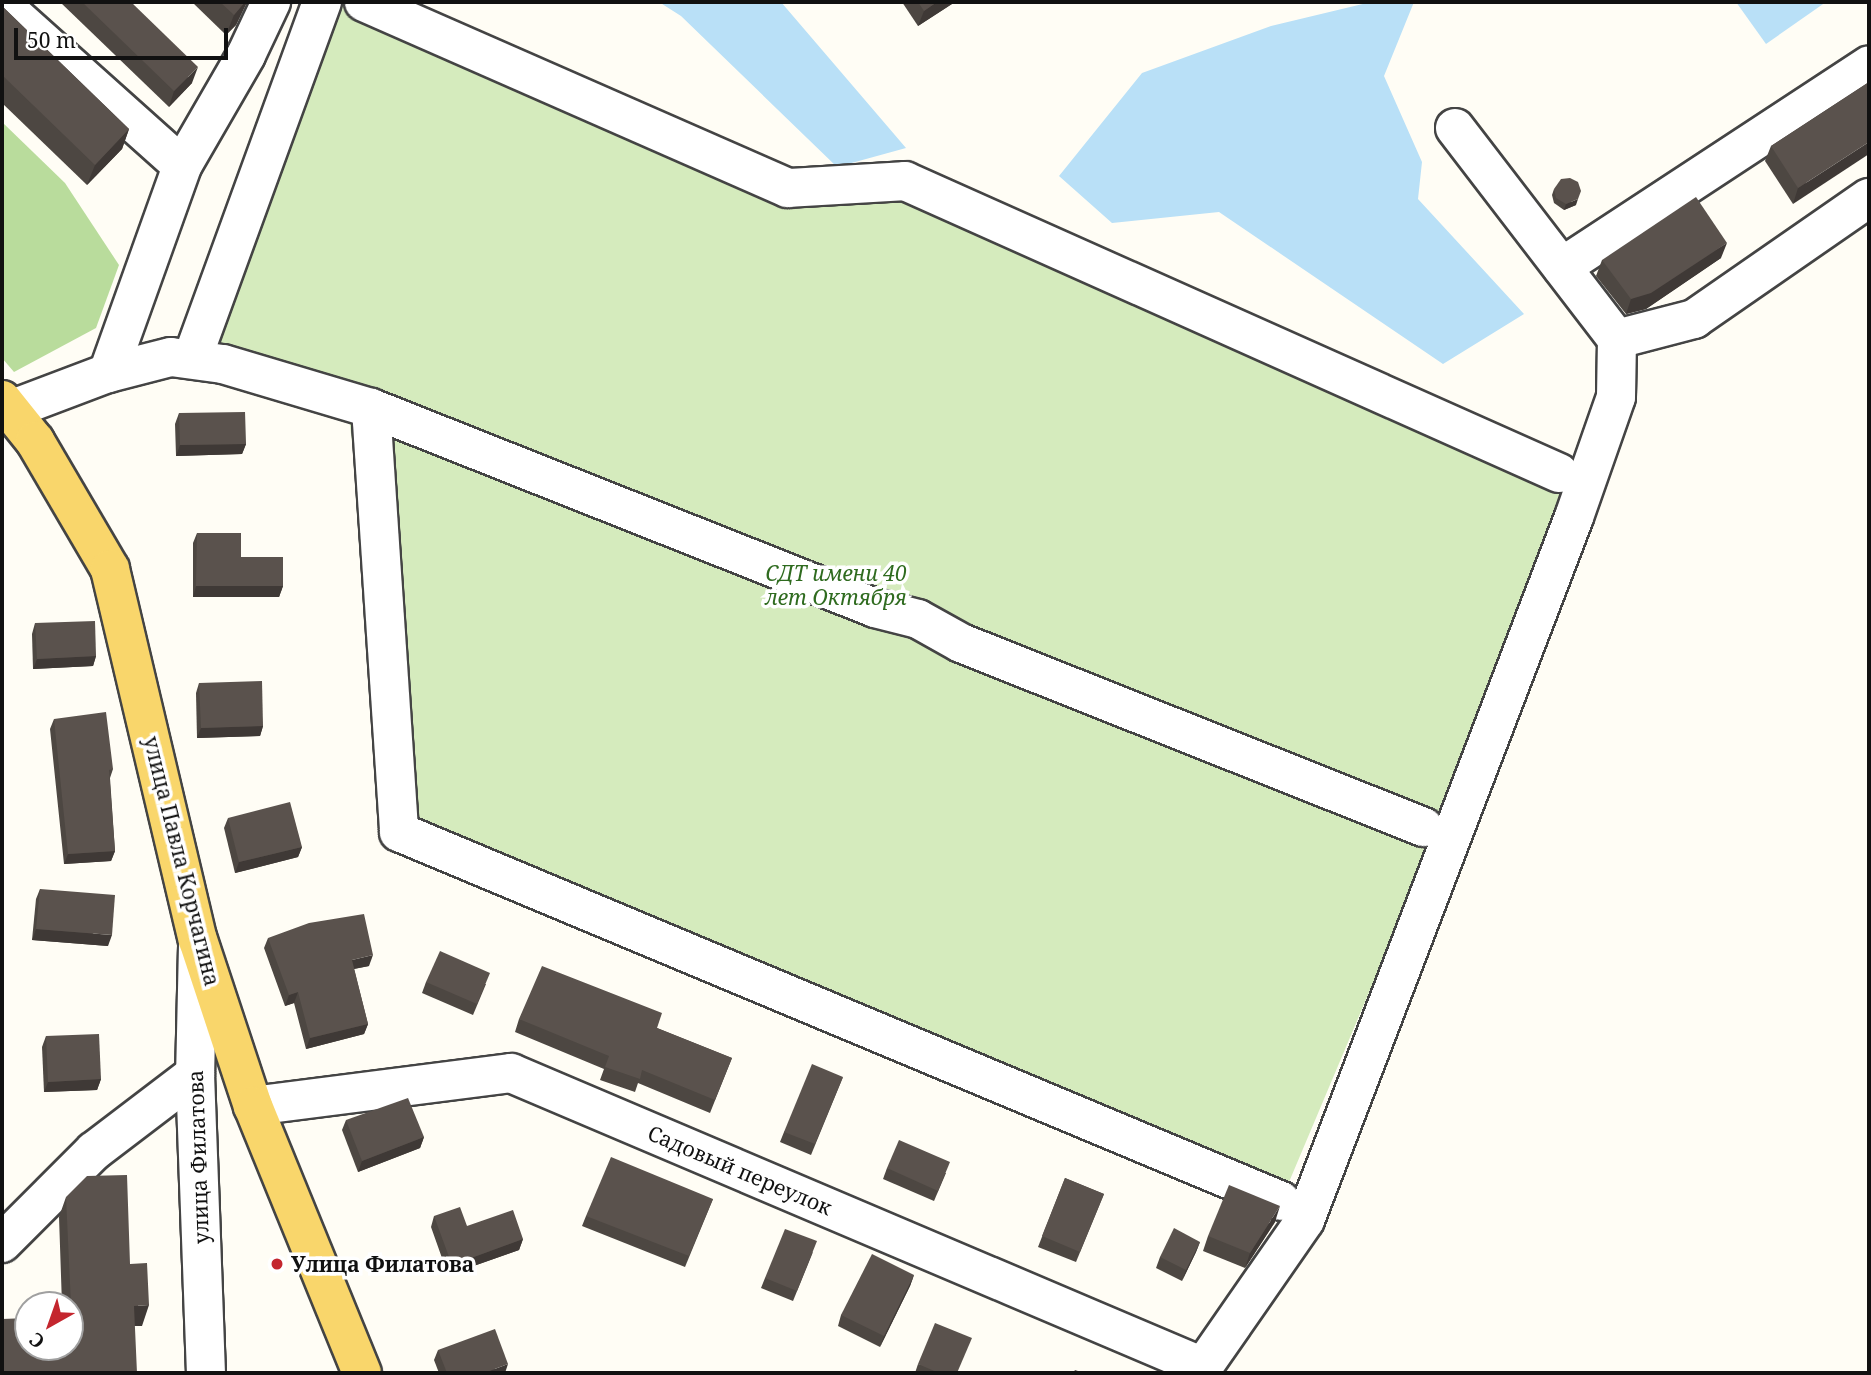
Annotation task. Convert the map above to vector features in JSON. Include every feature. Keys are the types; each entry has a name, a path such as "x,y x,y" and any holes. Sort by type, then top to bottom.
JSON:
{"main road":[{"name":"улица Павла Корчагина","path":"4,407 35,441 110,569 198,940 251,1099 362,1373"}],"street":[{"path":"108,373 182,166 246,55 271,2"},
{"path":"192,359 322,2"},
{"path":"364,2 788,188 905,181 1559,473"},
{"path":"2,5 182,166"},
{"path":"1562,267 1869,65"},
{"path":"1203,1370 1305,1220 1574,517 1616,397 1617,339 1455,128"},
{"path":"1617,339 1694,319 1869,198"},
{"path":"4,407 170,356 223,363 371,408 875,608 918,619 961,643 1424,827"},
{"path":"371,408 399,832 1282,1201"},
{"name":"улица Филатова","path":"198,940 196,1088 206,1373"},
{"name":"Садовый переулок","path":"196,1088 251,1099 511,1073 1203,1370"},
{"path":"2,1243 94,1151 196,1088"}],"green space":[{"name":"СДТ имени 40 лет Октября","path":"322,2 364,2 788,188 905,181 1577,482 1440,824 1281,1201 399,832 349,418 193,367"},
{"path":"2,122 65,183 119,265 96,328 14,372 2,358"}],"water":[{"path":"659,2 781,2 906,148 837,167 681,16"},
{"path":"1371,2 1414,2 1384,76 1422,162 1418,199 1524,314 1443,364 1219,212 1112,223 1059,176 1142,73 1271,26"},
{"path":"1736,2 1826,2 1766,44"}],"building":[{"path":"82,2 131,2 198,67 174,91"},
{"path":"220,2 245,2 234,15"},
{"path":"918,2 937,2 924,11"},
{"path":"2,6 129,129 95,165 2,75"},
{"path":"1869,82 1869,142 1798,188 1771,146"},
{"path":"1570,178 1578,182 1581,191 1578,199 1566,204 1556,198 1554,189 1561,179"},
{"path":"1696,197 1727,243 1651,293 1631,299 1602,260"},
{"path":"245,412 246,444 180,445 179,413"},
{"path":"197,533 241,533 241,557 283,557 283,586 196,586"},
{"path":"95,621 96,656 37,659 35,623"},
{"path":"262,681 263,726 201,728 199,683"},
{"path":"106,712 113,769 109,770 115,851 68,854 54,719"},
{"path":"290,802 302,847 239,862 228,818"},
{"path":"40,889 115,895 112,935 36,929"},
{"path":"364,914 373,955 352,960 368,1024 310,1038 298,992 289,995 268,938 309,923"},
{"path":"440,951 490,973 477,1004 426,982"},
{"path":"542,966 662,1013 657,1028 732,1058 715,1100 642,1070 640,1079 605,1067 609,1056 519,1019"},
{"path":"99,1034 101,1079 48,1082 46,1036"},
{"path":"812,1064 843,1077 815,1144 784,1132"},
{"path":"408,1098 424,1137 362,1161 346,1120"},
{"path":"899,1140 950,1162 938,1191 887,1168"},
{"path":"611,1157 713,1199 689,1256 586,1216"},
{"path":"127,1175 130,1264 147,1263 149,1305 134,1306 137,1373 2,1373 2,1319 14,1319 14,1361 84,1361 84,1291 70,1291 66,1197 87,1176"},
{"path":"1065,1178 1104,1194 1080,1252 1042,1236"},
{"path":"1229,1185 1280,1206 1250,1253 1208,1236"},
{"path":"460,1207 467,1226 513,1210 523,1239 452,1265 434,1216"},
{"path":"1174,1228 1200,1242 1186,1270 1160,1257"},
{"path":"785,1229 817,1241 797,1291 765,1278"},
{"path":"872,1254 914,1275 884,1336 841,1315"},
{"path":"935,1323 972,1338 957,1373 939,1373 918,1364"},
{"path":"495,1329 508,1364 484,1373 447,1373 438,1350"}],"place":[{"name":"Улица Филатова","path":"277,1264"}]}
